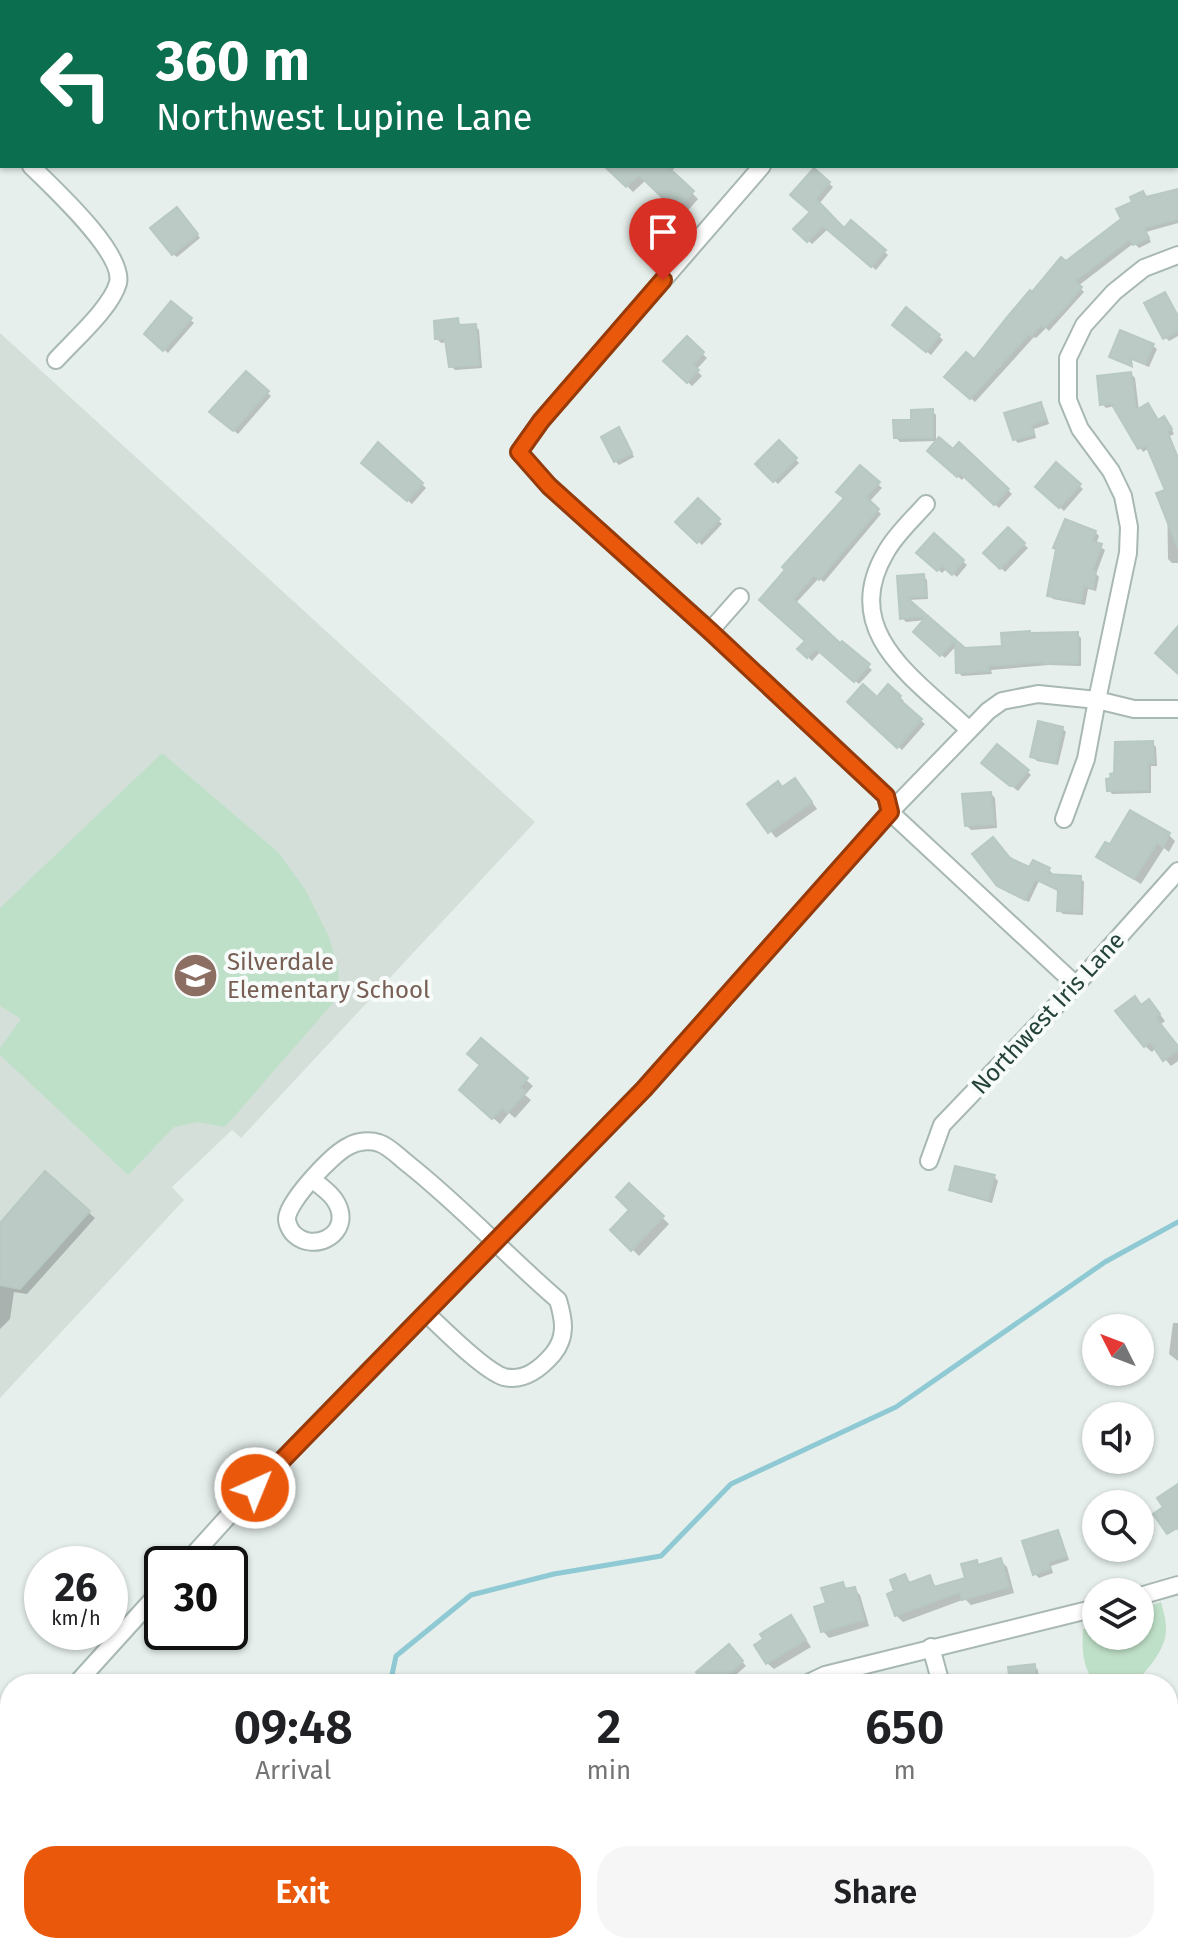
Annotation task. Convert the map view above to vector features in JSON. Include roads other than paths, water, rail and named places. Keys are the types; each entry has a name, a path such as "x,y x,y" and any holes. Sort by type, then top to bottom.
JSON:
{"street":[{"path":"33,168 78,213 105,246 119,280 110,300 56,360"},
{"path":"760,168 541,421 519,452 549,486 886,796 890,812 1076,985"},
{"path":"1064,819 1086,759 1128,553 1129,527 1123,496 1111,471 1080,429 1068,400 1068,358 1084,325 1114,292 1144,268 1178,255"},
{"path":"926,504 886,552 871,587 870,606 874,627 891,654 969,730"},
{"path":"710,631 740,597"},
{"path":"201,1546 644,1089 890,812 969,730 1002,701 1019,696 1058,694 1134,709 1178,709"},
{"name":"Northwest Iris Lane","path":"929,1161 942,1125 1076,985 1178,871"},
{"path":"313,1180 348,1146 363,1141 380,1143 417,1172 558,1300 564,1328 559,1346 532,1374 504,1377 486,1366 426,1313"},
{"path":"1154,1592 1178,1585"},
{"path":"85,1674 144,1609"},
{"path":"829,1674 1082,1611"},
{"path":"931,1647 938,1674"}],"waterway":[{"path":"392,1674 396,1656 471,1595 554,1574 661,1556 731,1484 896,1407 1105,1262 1178,1222"}],"place":[{"name":"Silverdale Elementary School","path":"196,976"}]}
